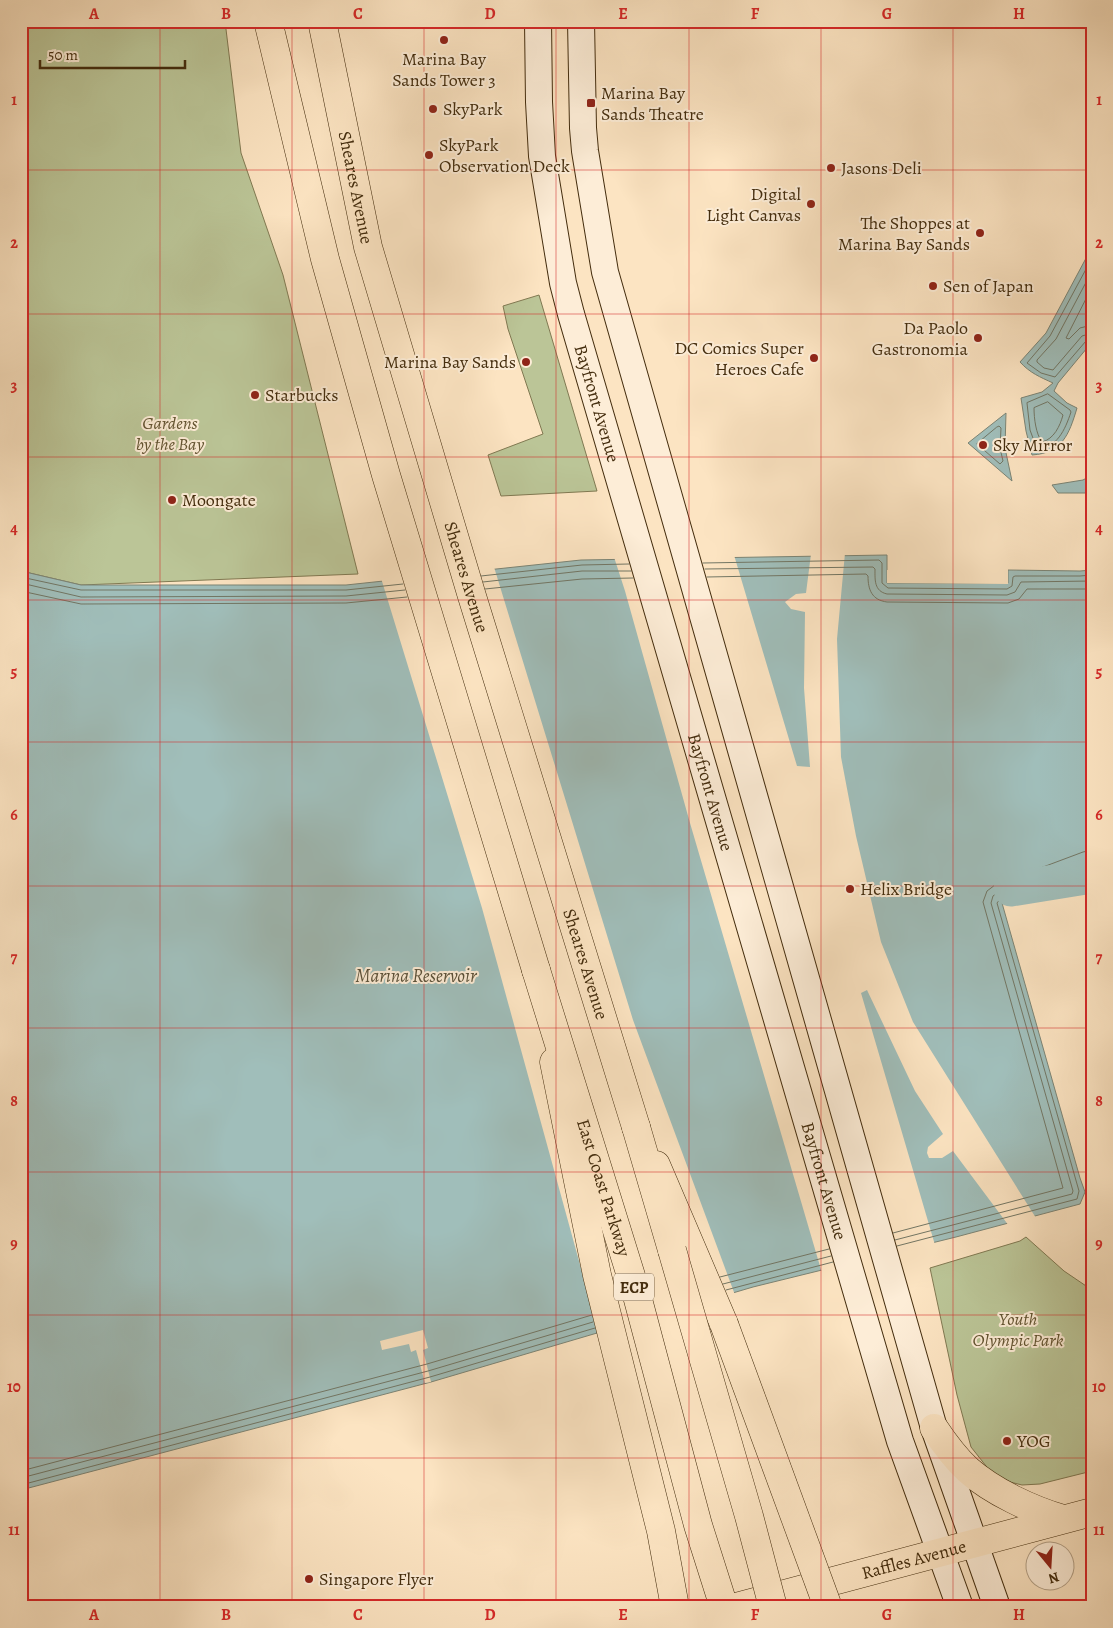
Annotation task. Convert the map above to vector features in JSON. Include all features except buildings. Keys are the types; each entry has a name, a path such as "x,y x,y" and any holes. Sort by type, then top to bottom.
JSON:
{"main road":[{"path":"268,21 325,260 389,484 536,970 598,1274 661,1531 675,1607"},
{"name":"Sheares Avenue","path":"322,21 368,247 474,602 636,1126"},
{"name":"Bayfront Avenue","path":"538,21 542,156 570,314 900,1441 960,1607"},
{"name":"Bayfront Avenue","path":"581,21 585,151 605,272 934,1428 997,1607"},
{"name":"East Coast Parkway","path":"536,970 636,1292 698,1525 724,1607"},
{"path":"636,1126 642,1133 724,1324 828,1607"},
{"name":"ECP","path":"636,1126 749,1516 773,1607"},
{"path":"934,1428 969,1471 994,1489 1044,1514 1063,1519"},
{"name":"Raffles Avenue","path":"736,1607 1092,1512"}],"green space":[{"name":"Gardens by the Bay","path":"21,21 225,21 241,153 283,275 358,574 81,585 21,571"},
{"path":"539,295 597,491 501,496 488,455 543,434 508,329 503,306"},
{"name":"Youth Olympic Park","path":"1026,1237 1064,1271 1092,1290 1092,1471 1040,1484 1022,1485 1006,1481 990,1471 971,1447 957,1395 930,1268 1020,1241"}],"water":[{"path":"1092,247 1092,342 1058,383 1054,391 1067,403 1077,408 1071,426 1063,441 1051,451 1032,455 1021,398 1042,392 1053,383 1031,372 1020,362 1046,333"},
{"path":"1006,413 1005,448 1012,481 968,443"},
{"path":"1092,475 1092,493 1058,493 1052,485 1083,480"},
{"name":"Marina Reservoir","path":"887,555 887,583 1008,583 1008,570 1092,570 1092,869 1002,903 1085,1192 1080,1204 753,1287 431,1382 21,1490 21,571 81,585 346,585 581,560"}],"pier":[{"path":"845,553 837,639 841,757 856,836 881,942 913,1022 1036,1218 1009,1226 953,1151 942,1158 929,1158 927,1153 928,1147 943,1134 915,1091 867,990 861,993 935,1245 822,1273 614,557 734,555 797,766 810,767 804,688 805,612 791,609 785,602 796,594 806,593 811,554"},
{"path":"494,567 633,1020 735,1295 598,1335 482,908 381,578"},
{"path":"887,570 889,570 889,581 1006,581 1006,570 1008,570 1008,584 887,583"},
{"path":"423,1330 428,1348 423,1350 431,1382 425,1383 416,1350 411,1352 409,1344 382,1350 380,1341"}],"waterway":[{"name":"Marina Reservoir","path":"1011,889 1092,876"}],"place":[{"name":"Marina Bay Sands Tower 3","path":"444,40"},
{"name":"Marina Bay Sands Theatre","path":"591,103"},
{"name":"SkyPark","path":"433,109"},
{"name":"SkyPark Observation Deck","path":"429,155"},
{"name":"Jasons Deli","path":"831,168"},
{"name":"Digital Light Canvas","path":"811,204"},
{"name":"The Shoppes at Marina Bay Sands","path":"980,233"},
{"name":"Sen of Japan","path":"933,286"},
{"name":"Da Paolo Gastronomia","path":"978,338"},
{"name":"DC Comics Super Heroes Cafe","path":"814,358"},
{"name":"Marina Bay Sands","path":"526,362"},
{"name":"Starbucks","path":"255,395"},
{"name":"Sky Mirror","path":"983,445"},
{"name":"Moongate","path":"172,500"},
{"name":"Helix Bridge","path":"850,889"},
{"name":"YOG","path":"1007,1441"},
{"name":"Singapore Flyer","path":"309,1579"}]}
